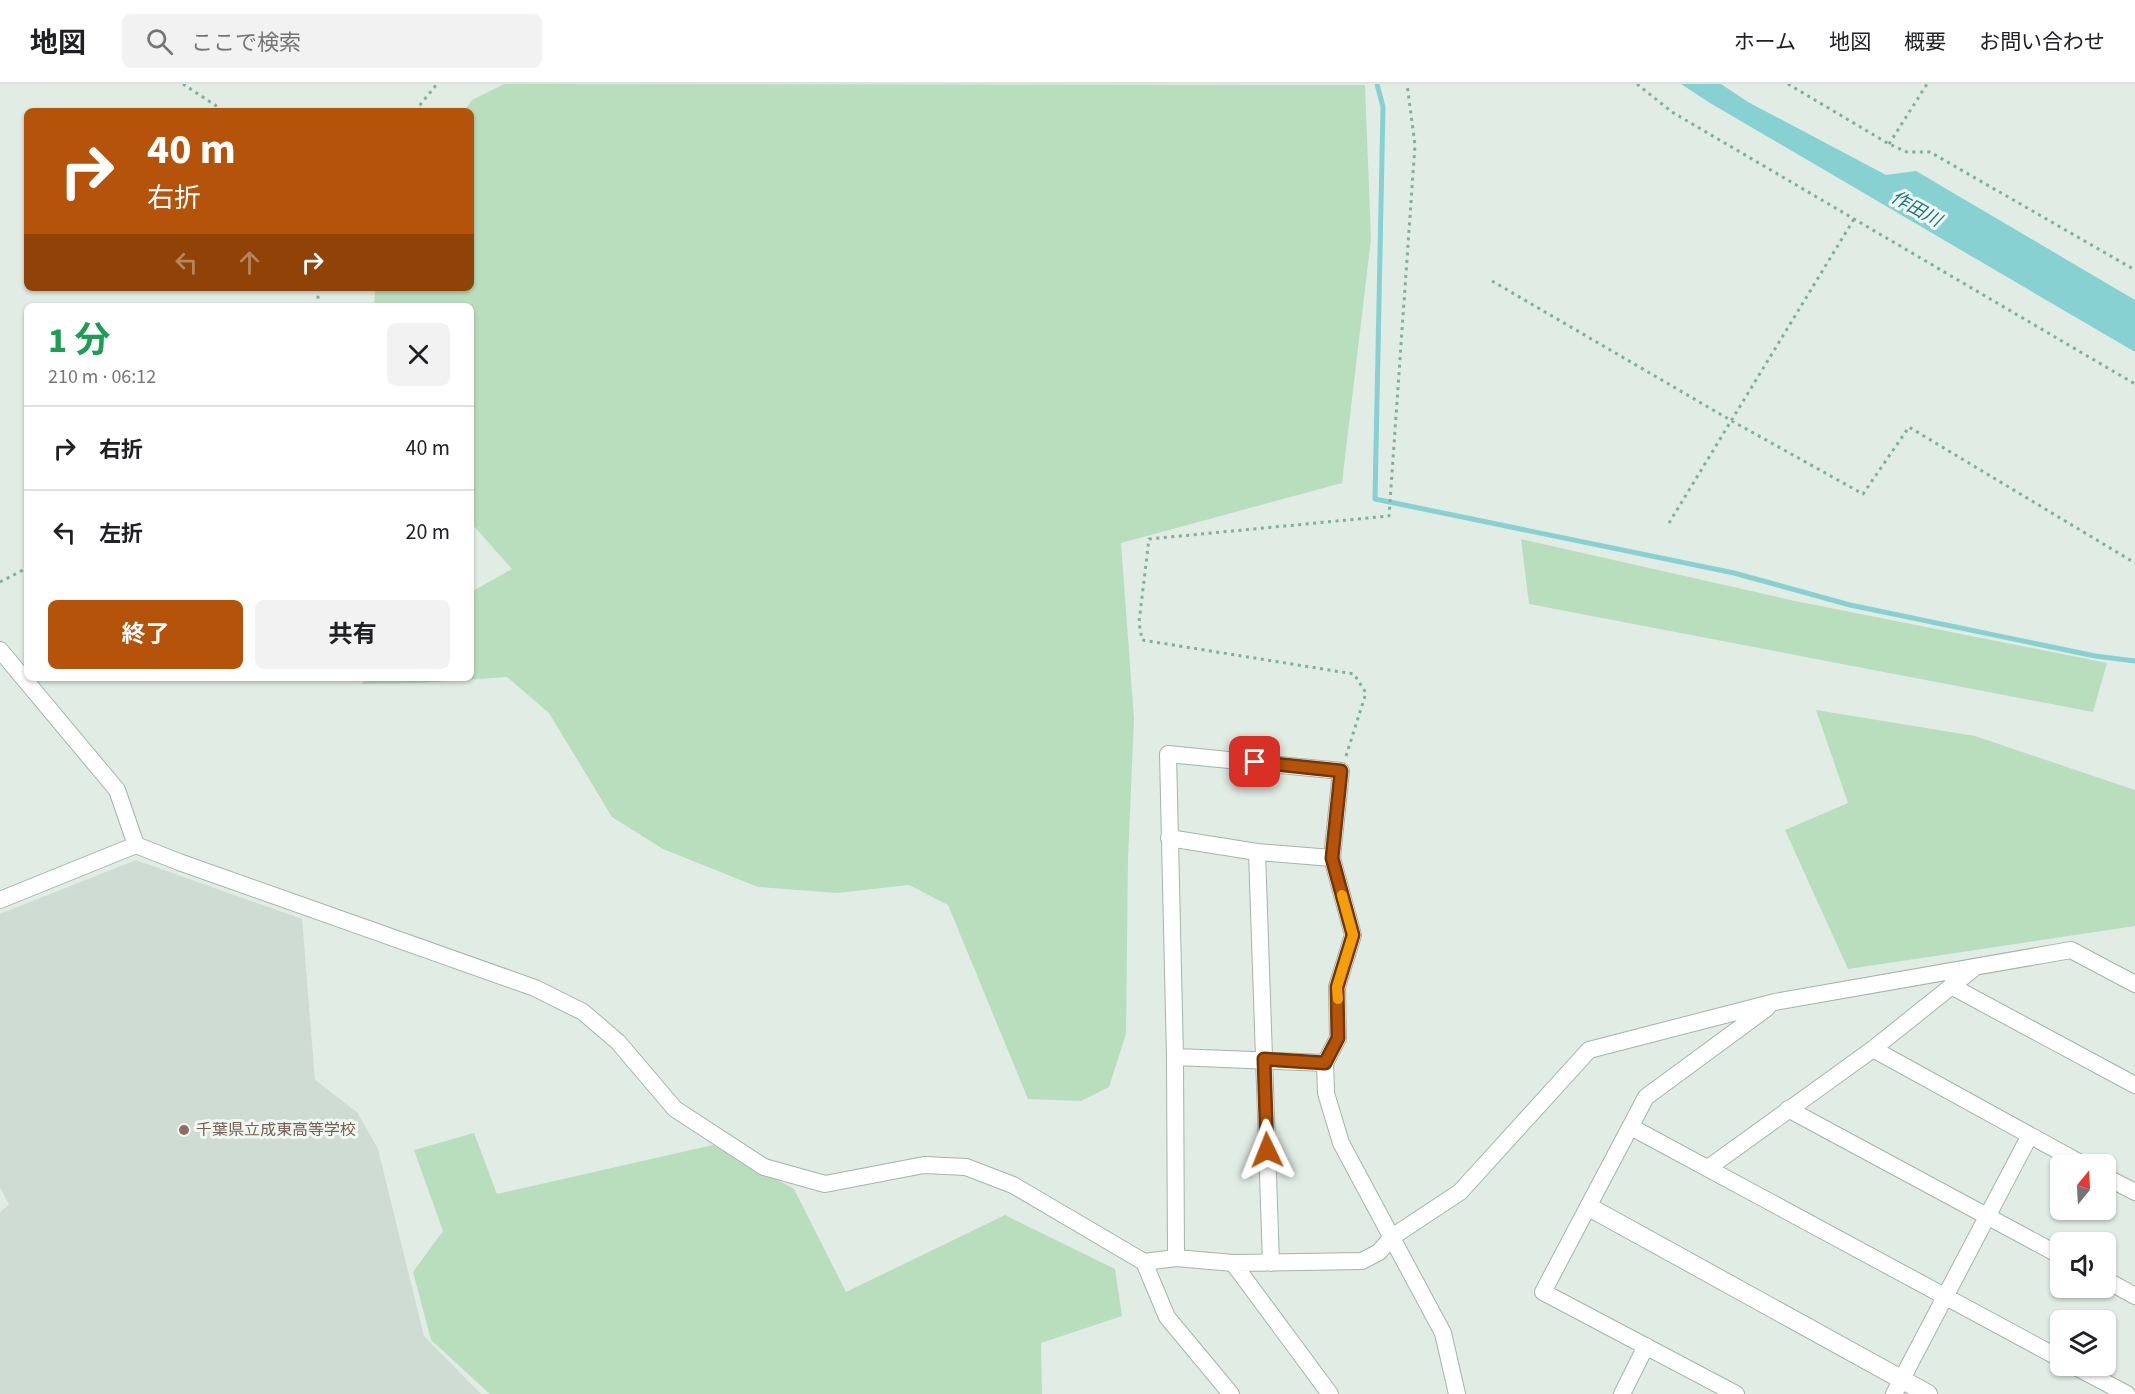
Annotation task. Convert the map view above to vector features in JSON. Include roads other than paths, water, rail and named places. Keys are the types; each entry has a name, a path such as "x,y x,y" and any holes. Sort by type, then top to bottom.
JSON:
{"street":[{"path":"0,650 24,679"},
{"path":"26,681 117,790 136,845"},
{"path":"1176,1258 1175,1058 1168,754 1341,771 1332,858 1353,935 1337,987 1338,1038 1325,1063 1326,1093 1341,1143 1443,1333 1457,1394"},
{"path":"1170,838 1257,852 1332,858"},
{"path":"0,900 136,845 535,988 583,1012 618,1042 675,1109 764,1167 825,1184 924,1165 966,1167 1013,1185 1144,1263 1167,1317 1231,1394"},
{"path":"1257,852 1271,1263"},
{"path":"1144,1263 1176,1258 1233,1263 1362,1261 1379,1252 1392,1237 1460,1192 1589,1050 1775,1002 2071,950 2135,984"},
{"path":"1708,1168 1873,1049 1974,968"},
{"path":"1951,986 2135,1085"},
{"path":"1737,1394 1543,1292 1646,1097 1775,1002"},
{"path":"1873,1049 2062,1154"},
{"path":"1175,1058 1264,1059 1325,1063"},
{"path":"1788,1109 2050,1250"},
{"path":"1631,1127 2050,1353"},
{"path":"1898,1387 2029,1137"},
{"path":"2116,1182 2135,1192"},
{"path":"1589,1207 1898,1387 1928,1394"},
{"path":"1233,1263 1330,1394"},
{"path":"2116,1286 2135,1296"},
{"path":"1622,1394 1646,1346"},
{"path":"2093,1376 2127,1394"}],"water":[{"name":"作田川","path":"1681,84 1721,84 1748,102 1886,175 1916,171 2135,300 2135,352 1710,103"}],"waterway":[{"path":"1377,84 1383,107 1375,499 1734,573 1850,605 2095,656 2135,661"}],"place":[{"name":"千葉県立成東高等学校","path":"184,1130"}]}
